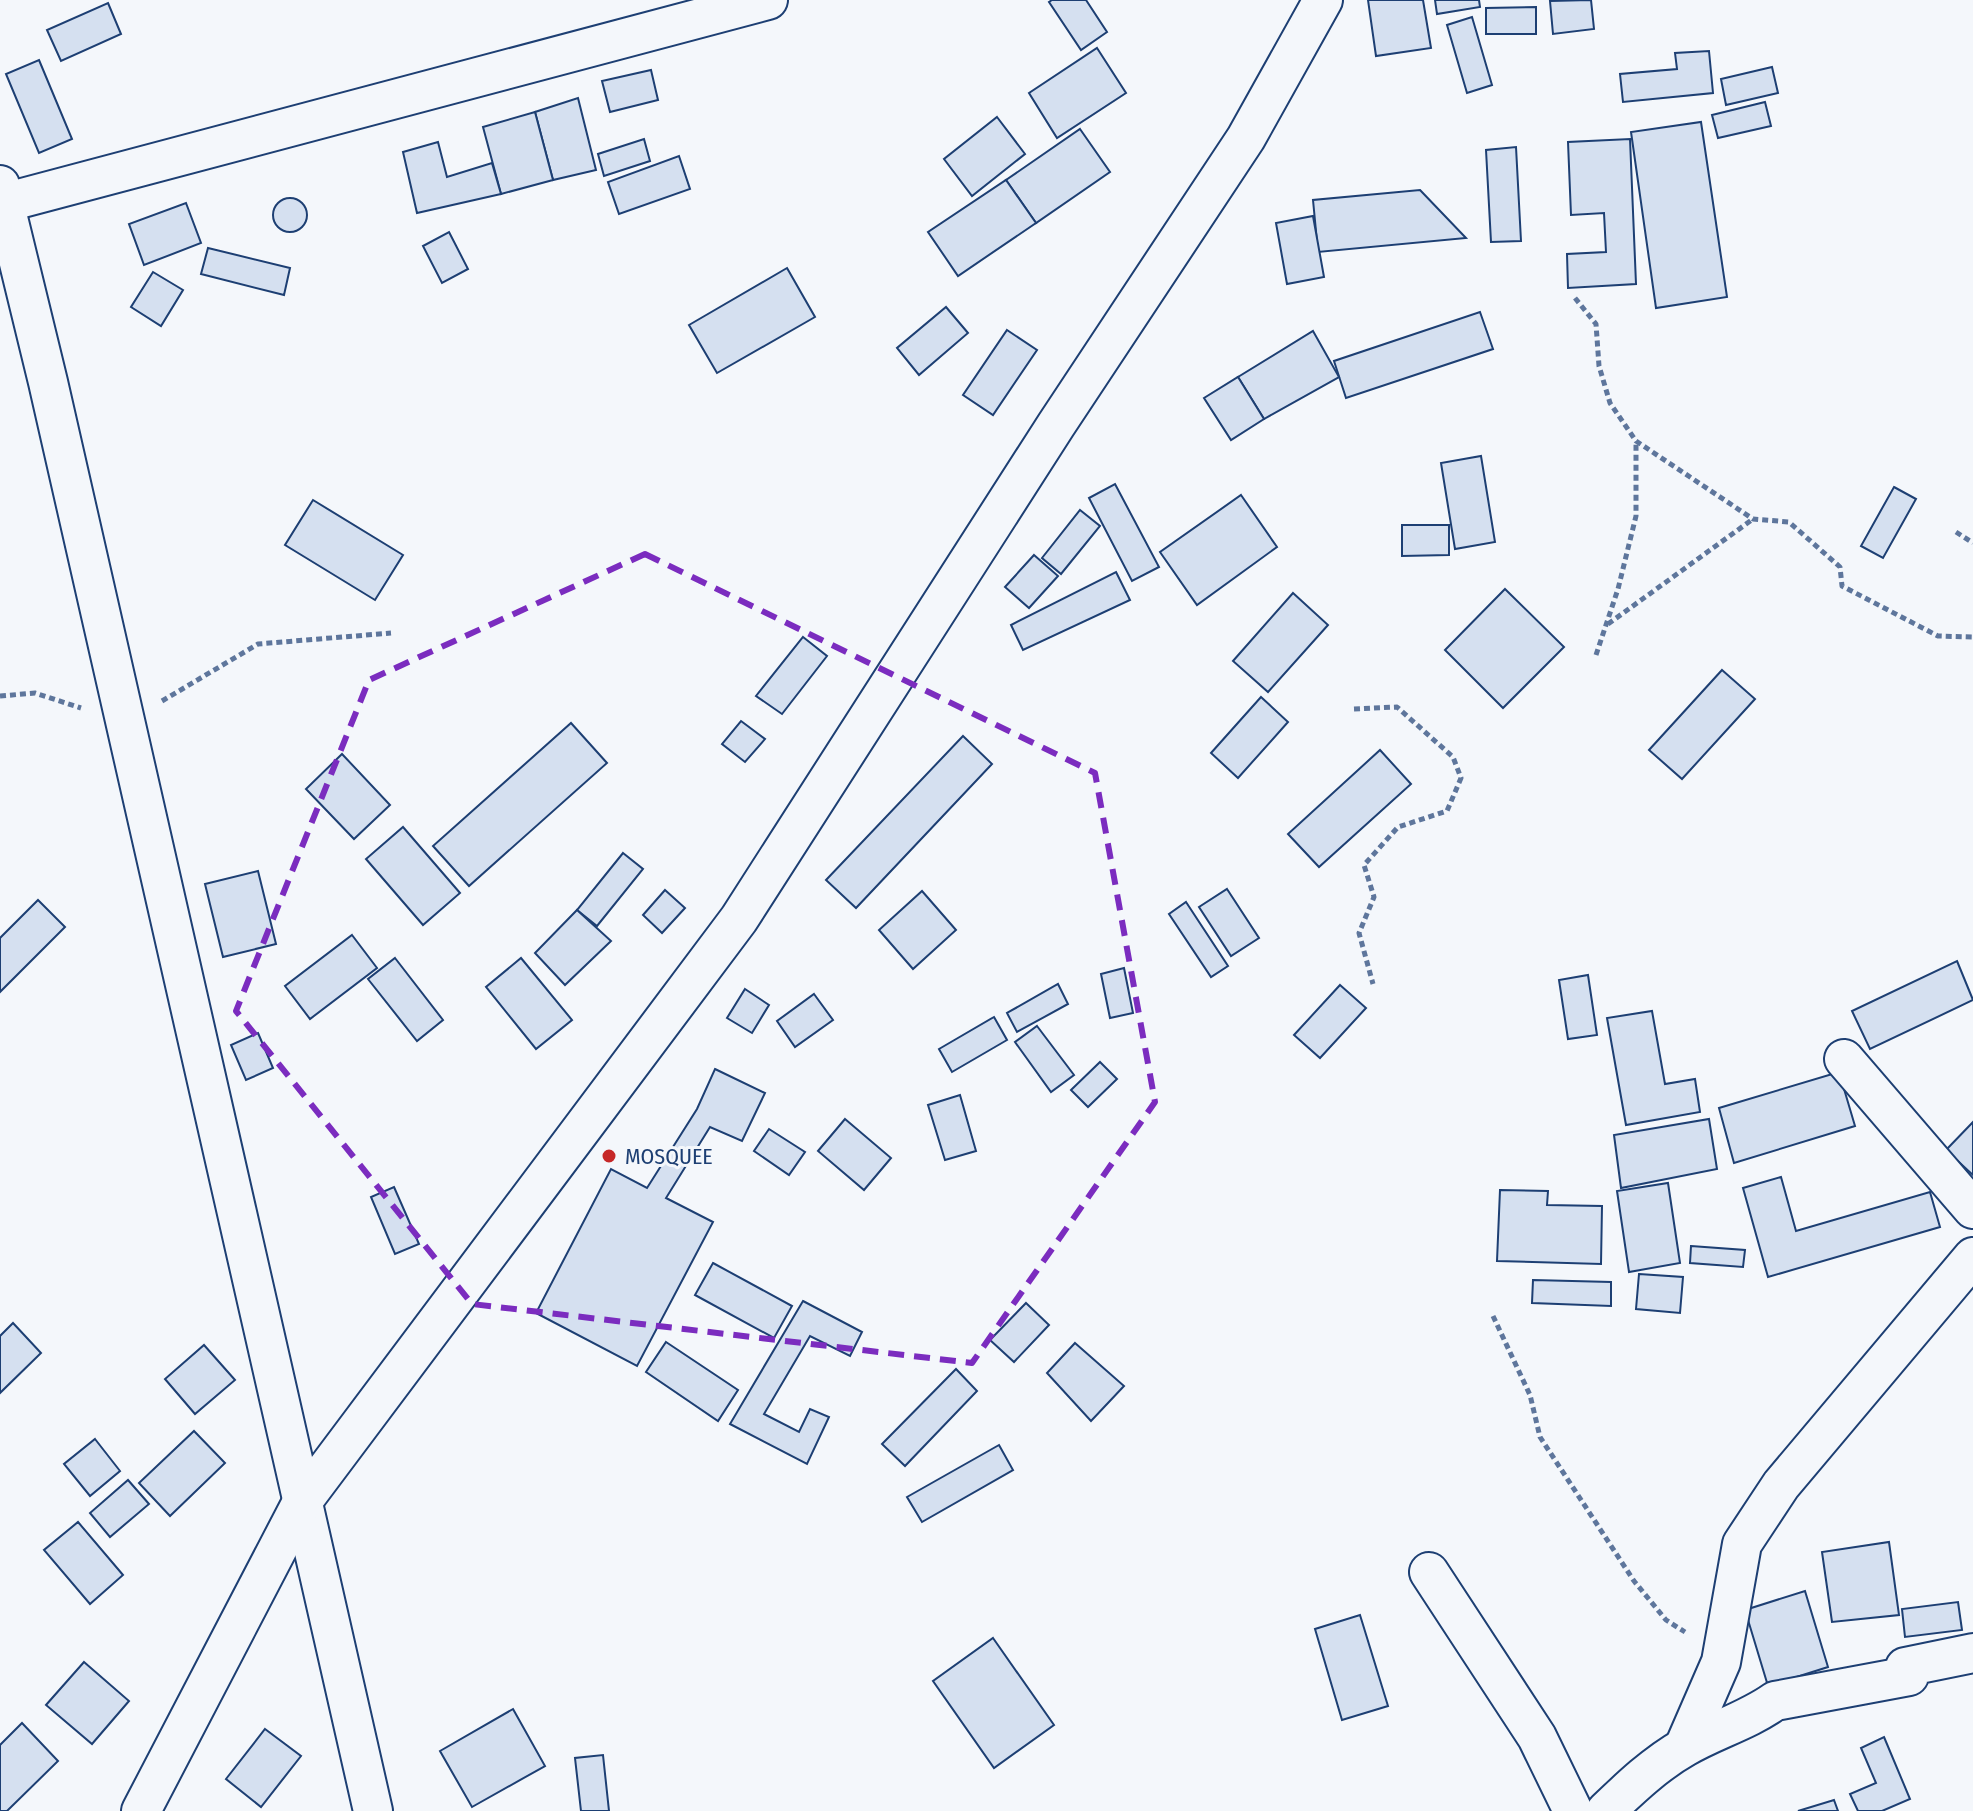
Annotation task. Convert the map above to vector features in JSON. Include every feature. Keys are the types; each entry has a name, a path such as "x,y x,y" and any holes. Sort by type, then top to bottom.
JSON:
{"street":[{"path":"373,1811 126,723 2,197 768,0"},
{"path":"141,1811 302,1502 739,919 1056,425 1246,138 1323,0"},
{"path":"1844,1059 1973,1209"},
{"path":"1684,1747 1721,1662 1742,1544 1781,1485 1973,1257"},
{"path":"1429,1572 1537,1737 1573,1811"},
{"path":"1606,1811 1635,1783 1684,1747 1758,1713 1775,1701 1909,1676 1905,1667 1973,1653"}],"path":[{"path":"1575,298 1596,324 1599,366 1610,403 1636,441 1753,519 1789,522 1840,567 1842,586 1938,636 1973,637"},
{"path":"1596,655 1636,516 1636,441"},
{"path":"1606,625 1753,519"},
{"path":"1956,532 1973,543"},
{"path":"0,696 35,693 126,723 258,644 391,633"},
{"path":"1354,709 1397,707 1453,757 1461,778 1447,811 1398,827 1364,865 1374,897 1359,933 1373,984"},
{"path":"1493,1316 1530,1395 1540,1437 1568,1475 1604,1540 1666,1620 1697,1639 1721,1662"}],"highlighted area":[{"path":"645,554 1095,773 1155,1102 972,1363 472,1304 236,1011 369,680"}],"building":[{"path":"1086,0 1107,32 1081,50 1049,2"},
{"path":"1368,0 1423,0 1431,48 1376,56"},
{"path":"1435,0 1479,0 1480,7 1437,14"},
{"path":"1591,0 1594,29 1553,34 1550,1"},
{"path":"108,3 121,34 61,61 47,30"},
{"path":"1536,7 1536,34 1486,34 1486,8"},
{"path":"1472,17 1492,85 1467,93 1447,25"},
{"path":"1097,48 1126,93 1057,138 1029,93"},
{"path":"1709,51 1713,93 1623,102 1620,74 1677,69 1675,53"},
{"path":"39,60 72,139 39,153 6,74"},
{"path":"1772,67 1778,93 1726,105 1721,79"},
{"path":"651,70 658,100 610,112 602,81"},
{"path":"578,98 596,170 553,180 535,112"},
{"path":"1765,102 1771,126 1718,138 1712,115"},
{"path":"535,112 553,180 501,194 483,127"},
{"path":"997,117 1025,154 972,196 944,159"},
{"path":"1701,122 1727,297 1656,308 1631,132"},
{"path":"1080,129 1110,172 1036,223 1006,180"},
{"path":"644,139 650,161 604,176 598,154"},
{"path":"1630,139 1636,284 1568,288 1567,254 1606,252 1604,213 1571,215 1568,142"},
{"path":"438,142 447,177 492,163 501,194 417,213 403,152"},
{"path":"1516,147 1521,241 1491,242 1486,150"},
{"path":"679,156 690,189 619,214 608,182"},
{"path":"1006,180 1036,223 958,276 928,232"},
{"path":"1420,190 1466,238 1318,252 1313,200"},
{"path":"290,198 302,203 307,215 302,227 290,232 278,227 273,215 278,203"},
{"path":"186,203 201,243 144,265 129,224"},
{"path":"1313,216 1324,277 1287,284 1276,223"},
{"path":"449,232 468,269 442,283 423,246"},
{"path":"208,248 290,268 284,295 201,274"},
{"path":"787,268 815,317 717,373 689,325"},
{"path":"153,272 183,290 161,326 131,307"},
{"path":"946,307 968,333 919,375 897,348"},
{"path":"1480,312 1493,349 1346,398 1334,361"},
{"path":"1007,330 1037,350 993,415 963,395"},
{"path":"1313,331 1339,377 1264,419 1238,377"},
{"path":"1238,377 1264,419 1231,440 1204,398"},
{"path":"1481,456 1495,542 1455,549 1441,463"},
{"path":"1115,484 1159,567 1132,581 1089,498"},
{"path":"1894,487 1916,499 1883,558 1861,546"},
{"path":"1241,495 1277,547 1197,605 1160,552"},
{"path":"313,500 403,555 375,600 285,545"},
{"path":"1080,510 1100,526 1061,574 1042,558"},
{"path":"1402,525 1449,525 1449,555 1402,556"},
{"path":"1034,555 1058,576 1029,608 1005,587"},
{"path":"1116,572 1130,600 1023,650 1011,625"},
{"path":"1505,589 1564,647 1503,708 1445,650"},
{"path":"1293,593 1328,625 1268,692 1233,661"},
{"path":"803,637 827,656 782,714 756,696"},
{"path":"1722,670 1755,699 1682,779 1649,750"},
{"path":"1261,697 1288,722 1238,778 1211,753"},
{"path":"741,721 765,739 745,762 722,744"},
{"path":"571,723 607,763 469,886 433,846"},
{"path":"963,736 992,764 856,908 826,880"},
{"path":"1380,750 1411,784 1319,867 1288,834"},
{"path":"342,754 390,805 354,839 306,789"},
{"path":"403,827 460,893 423,925 366,859"},
{"path":"623,853 643,869 597,926 577,910"},
{"path":"258,871 276,944 223,957 205,884"},
{"path":"1227,889 1259,938 1231,956 1199,907"},
{"path":"665,890 685,908 662,933 643,915"},
{"path":"922,891 956,930 913,969 879,930"},
{"path":"38,900 65,927 0,992 0,938"},
{"path":"1186,902 1228,966 1211,977 1169,914"},
{"path":"577,910 611,941 565,985 535,953"},
{"path":"352,935 377,968 310,1019 285,986"},
{"path":"395,958 443,1020 417,1041 368,979"},
{"path":"521,958 572,1020 536,1049 486,987"},
{"path":"1957,961 1973,1000 1870,1049 1852,1011"},
{"path":"1124,968 1133,1013 1110,1018 1101,974"},
{"path":"1588,975 1597,1035 1568,1039 1559,980"},
{"path":"1058,984 1068,1004 1017,1032 1007,1013"},
{"path":"1340,985 1366,1008 1320,1058 1294,1035"},
{"path":"745,989 769,1005 752,1033 727,1018"},
{"path":"814,994 833,1020 795,1047 777,1021"},
{"path":"1652,1011 1665,1084 1695,1079 1700,1112 1626,1125 1607,1018"},
{"path":"994,1017 1007,1040 952,1072 939,1049"},
{"path":"1037,1026 1074,1075 1051,1092 1015,1042"},
{"path":"258,1033 273,1068 246,1080 231,1045"},
{"path":"1100,1062 1117,1079 1088,1107 1071,1090"},
{"path":"715,1069 765,1093 742,1141 710,1127 666,1198 713,1222 637,1366 536,1313 611,1169 647,1188 697,1109"},
{"path":"1839,1072 1855,1126 1734,1163 1719,1108"},
{"path":"960,1095 976,1151 945,1160 928,1105"},
{"path":"845,1119 891,1158 864,1190 818,1151"},
{"path":"1709,1119 1717,1169 1621,1188 1614,1135"},
{"path":"1973,1122 1973,1175 1946,1150"},
{"path":"769,1129 805,1152 789,1175 754,1151"},
{"path":"1781,1177 1796,1231 1930,1192 1940,1227 1768,1277 1743,1188"},
{"path":"1668,1183 1680,1263 1629,1272 1617,1191"},
{"path":"394,1187 419,1244 395,1254 371,1197"},
{"path":"1500,1190 1548,1191 1547,1205 1602,1206 1601,1264 1497,1261"},
{"path":"1691,1246 1745,1250 1743,1267 1690,1263"},
{"path":"713,1263 792,1306 774,1338 695,1295"},
{"path":"1639,1274 1683,1277 1680,1313 1636,1309"},
{"path":"1533,1280 1611,1282 1611,1306 1532,1303"},
{"path":"803,1301 862,1332 850,1356 810,1336 764,1414 799,1432 810,1409 829,1417 807,1464 730,1424"},
{"path":"1026,1303 1049,1325 1014,1362 990,1340"},
{"path":"13,1323 41,1353 0,1393 0,1336"},
{"path":"666,1342 738,1390 718,1421 646,1372"},
{"path":"1075,1343 1124,1386 1091,1421 1047,1373"},
{"path":"204,1345 235,1380 195,1414 165,1379"},
{"path":"956,1369 977,1391 905,1466 882,1444"},
{"path":"194,1431 225,1463 170,1516 139,1483"},
{"path":"95,1439 120,1471 90,1496 64,1464"},
{"path":"999,1445 1013,1470 922,1522 907,1497"},
{"path":"128,1480 149,1504 110,1537 90,1513"},
{"path":"78,1522 123,1575 90,1604 44,1550"},
{"path":"1889,1542 1899,1615 1832,1622 1822,1552"},
{"path":"1805,1591 1828,1667 1768,1686 1745,1610"},
{"path":"1958,1602 1962,1630 1905,1637 1902,1609"},
{"path":"1360,1615 1388,1706 1342,1720 1315,1629"},
{"path":"993,1638 1054,1725 994,1768 933,1681"},
{"path":"84,1662 129,1701 92,1744 46,1705"},
{"path":"513,1709 545,1766 472,1807 440,1751"},
{"path":"22,1723 58,1761 7,1811 0,1811 0,1745"},
{"path":"265,1729 301,1756 261,1807 226,1779"},
{"path":"1884,1737 1910,1799 1882,1811 1858,1811 1850,1794 1876,1783 1861,1748"},
{"path":"603,1755 609,1811 581,1811 575,1758"},
{"path":"1834,1800 1838,1811 1798,1811"}],"place":[{"name":"MOSQUEE","path":"609,1156"}]}
